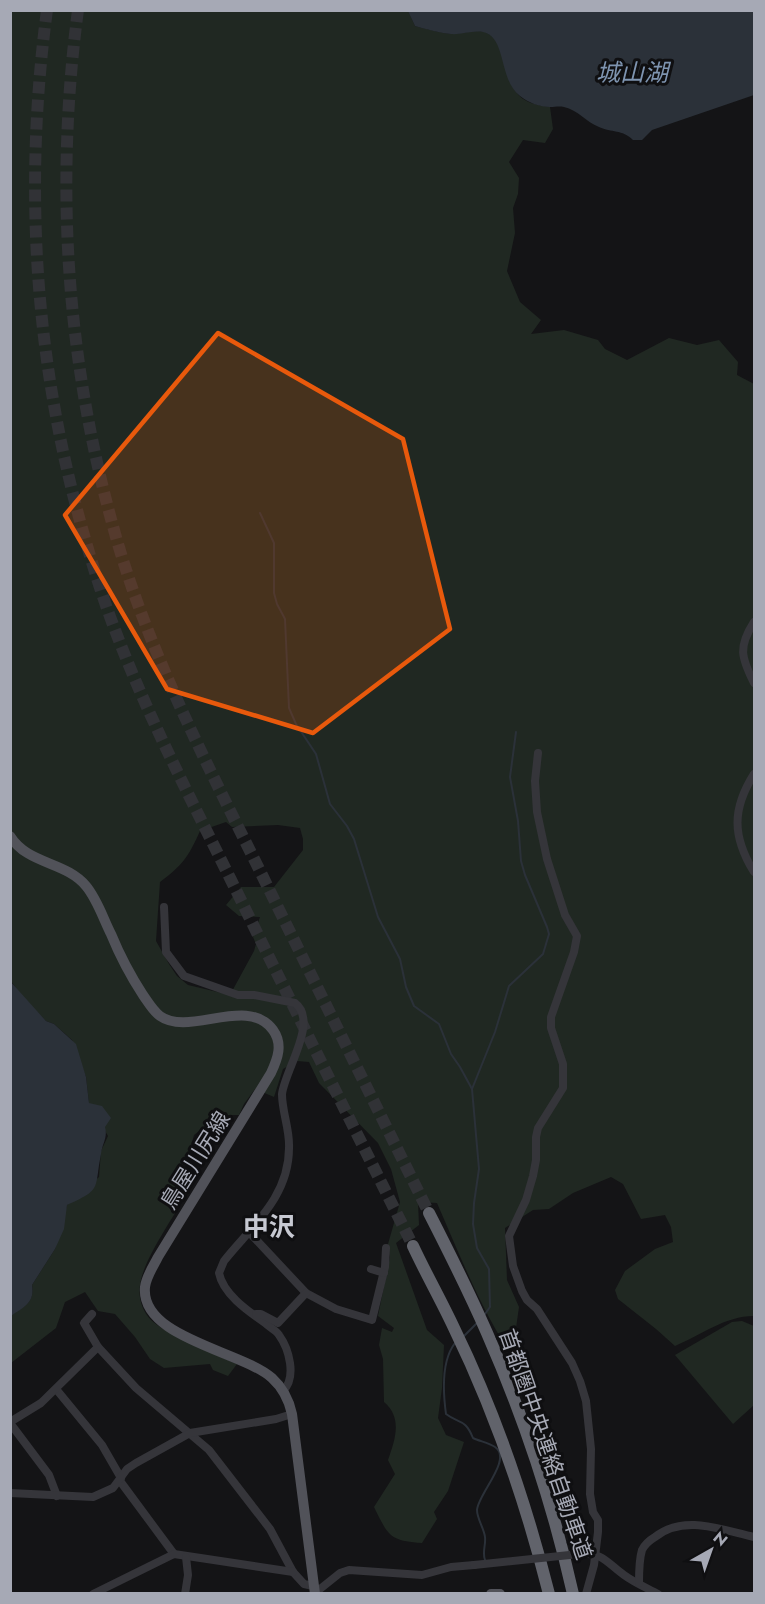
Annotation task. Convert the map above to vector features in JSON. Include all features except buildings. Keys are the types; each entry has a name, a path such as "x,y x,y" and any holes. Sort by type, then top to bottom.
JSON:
{"highway":[{"name":"首都圏中央連絡自動車道","path":"429,1213 487,1333 520,1417 573,1593"},
{"name":"首都圏中央連絡自動車道","path":"413,1246 454,1328 499,1435 518,1484 549,1593"}],"main road":[{"name":"鳥屋川尻線","path":"10,837 33,857 67,871 85,885 97,904 128,971 159,1016 173,1021 252,1016 261,1018 267,1023 278,1038 279,1050 271,1073 158,1257 145,1288 148,1305 162,1323 265,1373 284,1391 292,1414 314,1591"},
{"path":"491,1593 500,1593"}],"street":[{"path":"754,622 745,639 742,651 754,683"},
{"path":"538,753 535,781 537,812 548,860 565,915 577,936 574,952 551,1017 551,1028 564,1064 563,1088 538,1128 533,1176 526,1200 509,1236 509,1243 513,1266 522,1291 572,1363 587,1410 591,1449 590,1494 593,1512 598,1520 595,1554 586,1593"},
{"path":"754,774 742,795 737,817 742,848 754,872"},
{"path":"164,907 166,952 184,976 238,995 254,995 295,1003 302,1013 302,1037 283,1085 282,1094 290,1150 285,1180 275,1200 224,1261 219,1272 230,1292 278,1333 288,1355 291,1374 288,1387 284,1391"},
{"path":"248,1231 306,1293 336,1309 372,1320 384,1273 386,1248"},
{"path":"371,1269 384,1273"},
{"path":"253,1314 261,1314 278,1323 306,1293"},
{"path":"92,1314 84,1323 98,1347 136,1388 209,1450 270,1529 293,1572 303,1584 314,1591 340,1573 349,1570 422,1575 451,1567 595,1554 606,1559 624,1575 658,1593"},
{"path":"57,1496 49,1475 10,1422 41,1402 98,1347"},
{"path":"56,1389 102,1445 120,1479 174,1554"},
{"path":"10,1493 93,1497 113,1488 127,1469 135,1463 190,1433 276,1419 292,1414"},
{"path":"639,1583 643,1549 650,1540 667,1528 688,1524 734,1531 754,1538"},
{"path":"93,1593 174,1554 293,1572"},
{"path":"185,1593 188,1575 186,1557"}],"highlighted area":[{"path":"218,333 403,439 450,629 313,733 167,689 65,515"}],"shaded area":[{"path":"408,10 415,26 452,34 485,32 494,37 499,46 513,88 520,97 531,103 550,107 553,129 545,143 523,140 509,162 519,178 518,194 513,208 515,233 507,271 520,302 541,320 531,334 564,330 598,340 605,349 627,360 669,338 697,345 719,340 738,362 737,375 754,384 754,1316 733,1319 675,1346 618,1299 615,1290 625,1271 655,1249 673,1242 671,1227 665,1215 641,1219 623,1184 611,1177 573,1193 549,1209 533,1210 505,1228 507,1280 519,1307 515,1335 505,1345 477,1293 437,1203 418,1202 419,1225 396,1243 427,1330 444,1345 438,1418 446,1435 464,1442 448,1491 434,1512 437,1519 422,1543 403,1540 391,1535 374,1507 395,1474 388,1460 396,1430 394,1415 384,1402 383,1359 379,1345 382,1328 392,1332 394,1328 378,1316 390,1257 388,1244 400,1202 391,1169 378,1143 319,1083 309,1062 297,1061 283,1069 274,1097 255,1089 239,1115 219,1115 194,1135 180,1186 186,1195 152,1252 142,1275 140,1299 151,1320 179,1338 237,1364 228,1376 213,1370 210,1364 164,1368 150,1359 115,1314 98,1311 85,1292 65,1302 56,1328 11,1363 10,1316 30,1300 32,1285 55,1249 67,1205 99,1177 101,1151 108,1136 89,1103 86,1077 72,1040 54,1024 46,1021 11,981 11,11","holes":["226,822 232,827 278,825 300,828 303,850 274,887 241,887 226,905 239,916 260,917 253,937 256,944 254,951 230,995 188,985 177,976 156,941 160,882 184,860 200,831"]},
{"path":"742,1321 754,1326 754,1405 733,1424 675,1355 732,1322"}],"water":[{"name":"城山湖","path":"408,11 754,11 754,95 652,130 642,140 633,140 625,134 594,125 569,109 538,105 520,96 508,80 496,42 491,35 483,32 446,33 415,26"},
{"path":"10,981 46,1021 54,1024 76,1044 86,1077 89,1103 102,1106 111,1118 105,1127 105,1138 95,1187 87,1195 67,1205 64,1229 55,1249 32,1285 30,1300 11,1316"}],"waterway":[{"path":"260,513 274,543 274,593 285,619 289,708 296,724 316,754 330,804 354,839 378,917 400,959 406,987 414,1006 439,1024 451,1054 472,1089"},
{"path":"485,1314 490,1307 489,1269 477,1248 473,1224 479,1169 472,1089 495,1032 509,986 543,954 549,934 521,861 518,821 510,777 516,732"},
{"path":"462,1338 477,1323"},
{"path":"455,1343 450,1350 445,1368 446,1414 464,1424 473,1438 495,1447 499,1452 500,1460 497,1468 477,1510 485,1537 485,1560"}],"tunnel":[{"path":"47,10 39,80 36,149 35,218 39,287 46,355 57,424 72,491 91,559 119,642 154,722 413,1246"},
{"path":"78,10 67,145 70,279 87,412 118,544 147,629 182,712 429,1213"}],"district":[{"name":"中沢","path":"269,1227"}]}
